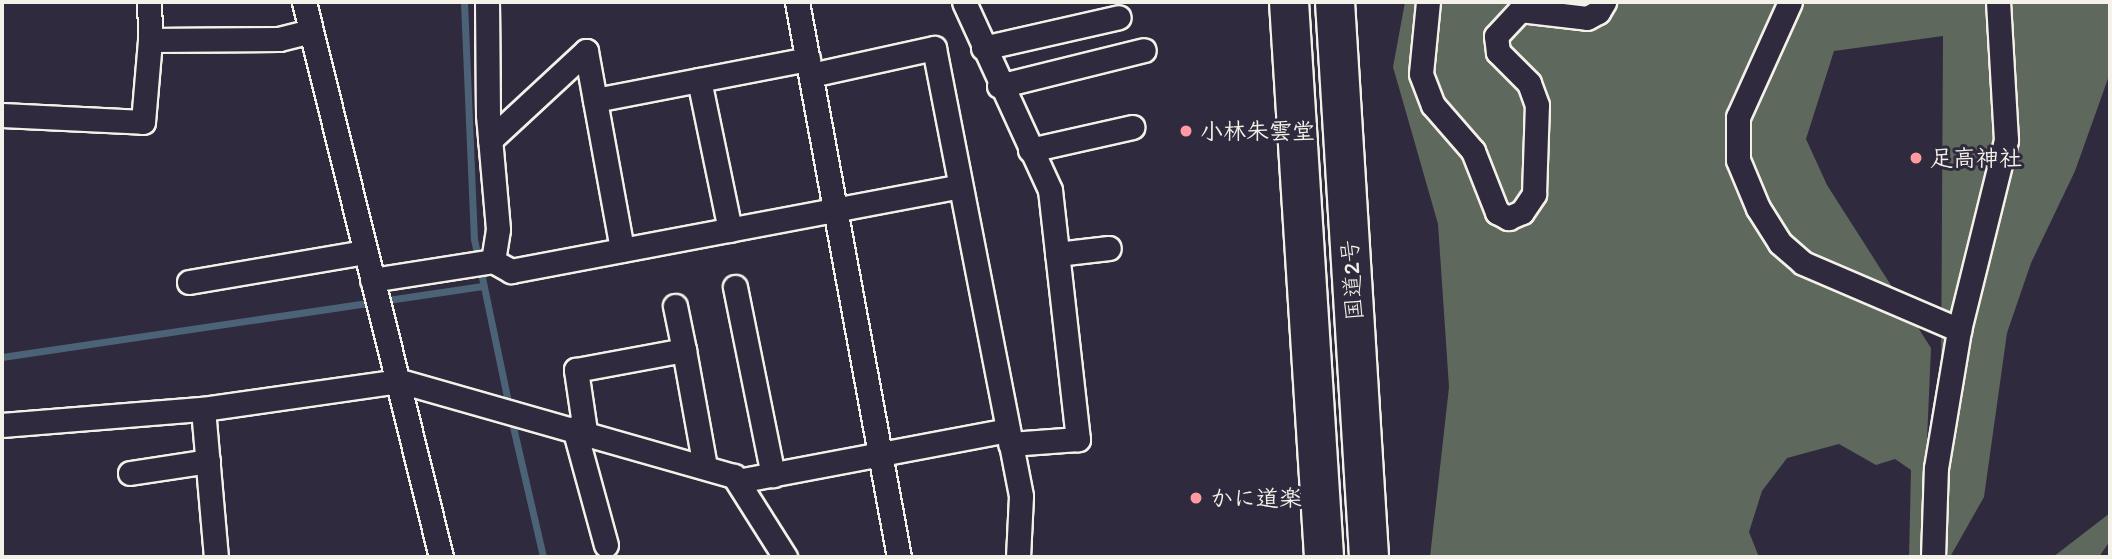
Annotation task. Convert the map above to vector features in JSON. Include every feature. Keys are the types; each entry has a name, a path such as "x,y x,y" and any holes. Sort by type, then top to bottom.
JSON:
{"highway":[{"name":"国道2号","path":"1289,2 1324,557"},
{"name":"国道2号","path":"1335,2 1369,557"}],"street":[{"path":"2,115 143,122 150,40 149,2"},
{"path":"304,2 375,292 400,381 441,557 433,557"},
{"path":"487,2 490,140 498,229 493,261"},
{"path":"797,2 899,557"},
{"path":"738,481 880,455 1009,437 1078,439 1049,190 999,86 964,2"},
{"path":"1428,2 1421,74 1433,105 1473,151 1497,212 1508,218 1522,212 1534,194 1537,105 1529,83 1498,52 1496,36 1520,10 1587,18 1598,12 1604,2"},
{"path":"1790,2 1738,117 1738,160 1758,208 1780,243 1803,263 1959,330"},
{"path":"1933,557 1936,468 1959,330 2006,139 1998,2"},
{"path":"983,48 1119,17"},
{"path":"150,40 279,39 310,31"},
{"path":"595,100 699,80 934,48 959,164 959,186 1021,496 1018,557"},
{"path":"999,86 1144,50"},
{"path":"490,140 586,51 622,250"},
{"path":"699,80 730,230"},
{"path":"1030,150 1132,127"},
{"path":"375,292 493,261 512,271 959,186"},
{"path":"1057,254 1109,248"},
{"path":"189,282 365,252"},
{"path":"735,287 774,475"},
{"path":"675,306 705,467"},
{"path":"606,545 579,429 576,370 684,350"},
{"path":"2,425 203,409 400,381 579,429 734,476 785,557"},
{"path":"203,409 216,557"},
{"path":"130,473 208,461"}],"green space":[{"path":"1405,2 2110,2 2110,73 2075,171 2031,263 2007,333 1984,497 1950,557 1940,557 1943,36 1834,51 1806,139 1827,185 1931,348 1922,557 1909,557 1911,470 1895,459 1876,465 1839,444 1787,458 1762,491 1749,532 1759,557 1430,557 1449,387 1438,224 1393,67"},
{"path":"2110,513 2110,541 2099,557 2053,557"}],"waterway":[{"path":"464,2 474,239 509,406"},
{"path":"2,357 481,286"},
{"path":"511,418 543,557"}],"place":[{"name":"小林朱雲堂","path":"1186,131"},
{"name":"足高神社","path":"1916,158"},
{"name":"かに道楽","path":"1196,498"}]}
